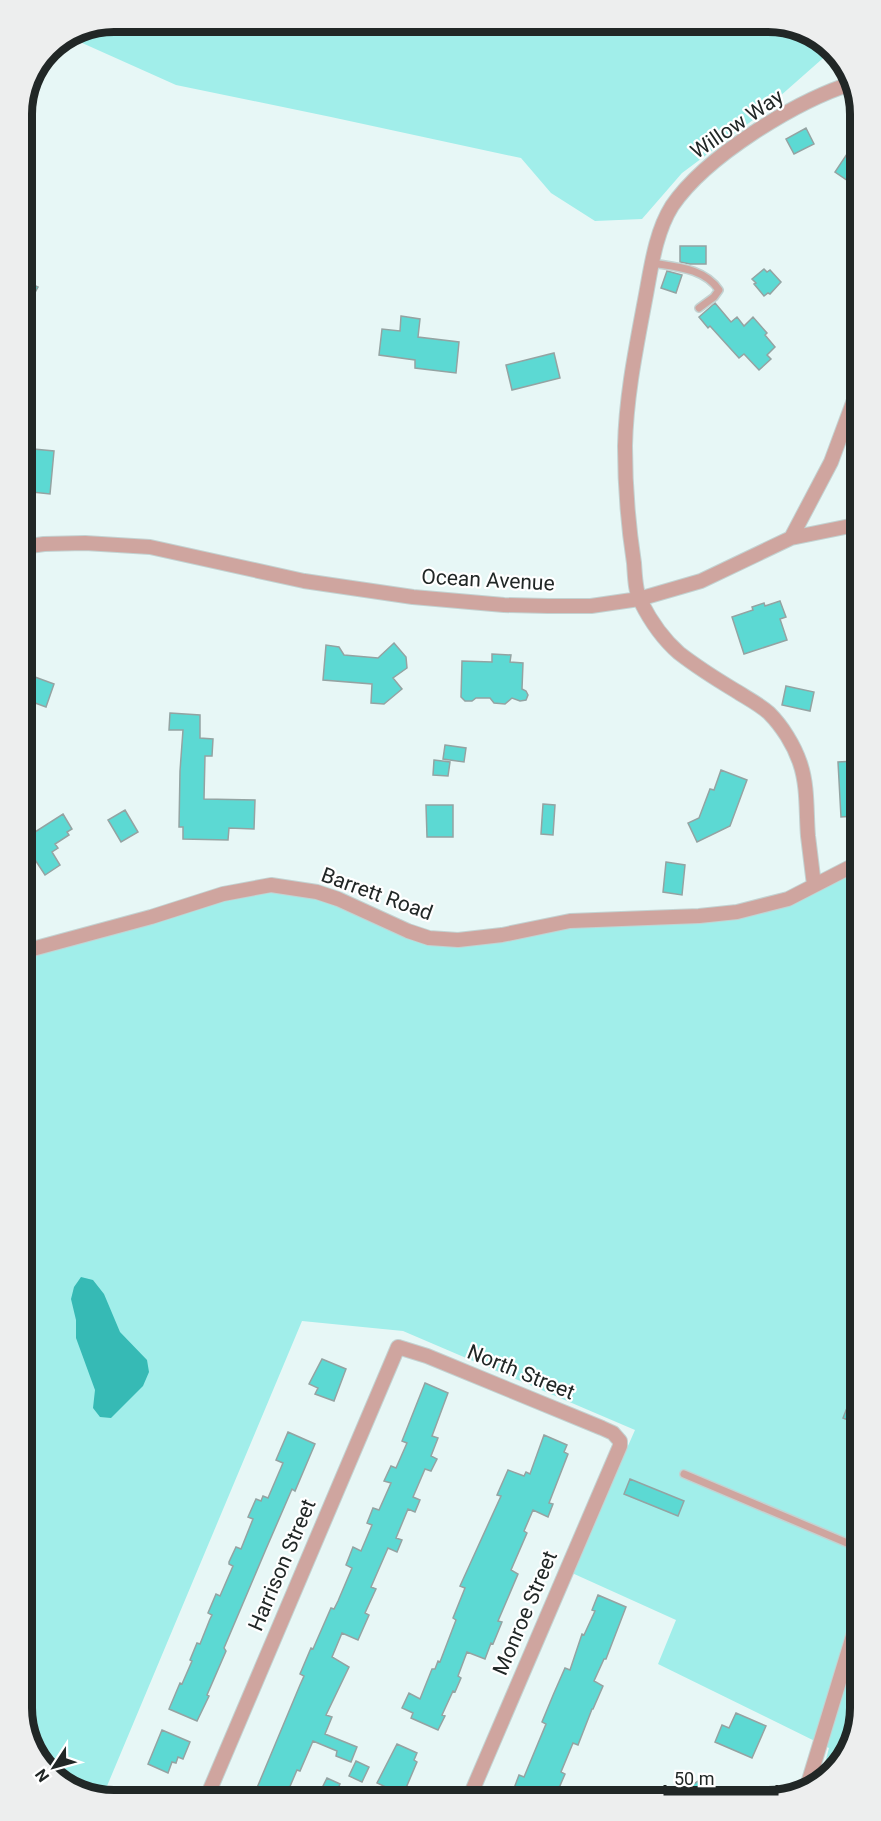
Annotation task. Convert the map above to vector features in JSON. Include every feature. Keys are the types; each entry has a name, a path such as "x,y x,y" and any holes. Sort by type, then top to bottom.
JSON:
{"street":[{"name":"Willow Way","path":"639,599 627,518 625,444 632,375 646,293 652,263 666,218 692,181 713,162 788,112 844,86"},
{"path":"791,538 831,462 850,411"},
{"name":"Ocean Avenue","path":"32,546 85,543 150,547 304,581 425,598 504,605 591,606 639,599 702,581 791,538 850,526"},
{"path":"639,599 664,638 678,652 708,674 762,707 787,736 800,761 804,778 814,885"},
{"name":"Barrett Road","path":"31,949 131,923 223,894 271,885 317,892 338,899 408,931 429,938 458,940 502,935 570,921 699,916 736,912 789,899 850,867"},
{"name":"North Street","path":"398,1347 427,1356 602,1428 613,1433 620,1441 620,1446"},
{"name":"Harrison Street","path":"210,1789 398,1347"},
{"name":"Monroe Street","path":"473,1790 620,1446"},
{"path":"810,1778 850,1654"}],"lane":[{"path":"652,263 704,275 715,285 718,290 714,297 699,308"},
{"path":"684,1474 850,1544"}],"shaded area":[{"path":"103,32 773,32 804,40 826,55 753,120 682,173 642,219 595,221 551,193 521,158 176,85 76,40"},
{"path":"850,867 850,1708 841,1744 826,1766 824,1768 829,1748 658,1664 676,1620 572,1573 635,1430 403,1331 302,1321 106,1789 72,1779 55,1766 42,1749 33,1724 31,1708 31,952 271,885 317,892 429,937 763,906"},
{"path":"81,1277 93,1280 104,1294 120,1332 147,1360 149,1372 143,1386 111,1418 100,1417 93,1408 95,1390 76,1338 76,1320 71,1299 74,1287"}],"building":[{"path":"806,128 814,144 794,154 786,139"},
{"path":"850,150 850,182 835,172"},
{"path":"680,246 706,246 706,264 680,262"},
{"path":"764,269 767,272 770,270 781,282 770,294 764,296 752,279"},
{"path":"667,271 682,275 676,293 661,288"},
{"path":"32,284 38,287 32,298"},
{"path":"715,303 731,322 737,317 744,326 753,317 767,333 765,335 775,347 767,355 771,359 759,370 744,354 739,358 699,317"},
{"path":"401,316 420,319 418,337 459,342 456,373 415,368 415,360 379,355 382,329 400,331"},
{"path":"554,353 560,378 512,390 506,365"},
{"path":"32,449 54,451 50,494 32,492"},
{"path":"780,601 786,617 780,619 787,640 744,654 732,617 753,610 752,607 764,603 765,606"},
{"path":"394,643 406,657 407,668 393,678 402,689 384,704 371,703 372,684 323,680 326,645 339,647 344,655 378,658"},
{"path":"492,654 511,655 510,662 523,663 522,689 528,695 526,700 520,701 512,698 505,704 494,703 490,698 465,701 461,697 462,661 492,662"},
{"path":"32,676 54,684 46,707 32,702"},
{"path":"786,686 814,692 810,711 782,705"},
{"path":"170,713 200,715 200,738 213,739 212,756 205,756 204,799 255,800 254,829 229,828 228,840 183,839 183,827 179,827 183,730 169,730"},
{"path":"445,745 466,748 464,762 443,759"},
{"path":"434,760 450,762 448,776 433,775"},
{"path":"850,761 850,816 841,817 838,762"},
{"path":"721,770 747,780 730,826 697,842 688,823 699,818 710,789 714,790"},
{"path":"543,804 555,805 553,835 541,834"},
{"path":"426,805 453,805 453,837 427,837"},
{"path":"125,810 138,832 121,842 108,820"},
{"path":"63,814 72,829 67,832 69,835 55,844 58,848 52,852 60,865 45,875 32,854 32,834"},
{"path":"666,862 685,865 682,895 663,892"},
{"path":"322,1359 346,1369 334,1401 315,1394 318,1388 309,1384"},
{"path":"425,1383 448,1393 432,1436 438,1438 431,1456 437,1459 431,1471 425,1469 413,1497 420,1500 415,1512 408,1509 396,1538 402,1540 397,1552 388,1548 371,1587 376,1589 365,1613 369,1615 358,1640 342,1633 332,1657 349,1667 326,1715 332,1717 325,1734 357,1747 351,1762 336,1756 337,1751 313,1741 300,1771 297,1770 289,1789 256,1789 304,1676 300,1674 311,1648 313,1649 331,1608 334,1609 352,1568 346,1565 353,1547 361,1551 372,1525 367,1523 373,1508 379,1510 391,1483 384,1481 391,1466 396,1468 407,1443 402,1441"},
{"path":"850,1400 850,1421 843,1418"},
{"path":"288,1432 315,1444 295,1491 292,1489 266,1549 224,1648 226,1651 197,1721 169,1709 192,1661 190,1660 197,1643 200,1644 212,1615 208,1613 216,1594 220,1596 233,1566 229,1562 236,1547 241,1549 253,1519 248,1517 256,1499 261,1501 263,1496 268,1498 283,1463 276,1460"},
{"path":"544,1435 567,1445 564,1452 568,1454 549,1503 553,1504 548,1517 533,1510 524,1531 527,1533 511,1570 518,1574 498,1621 502,1622 493,1644 491,1643 485,1659 467,1652 458,1676 461,1678 442,1715 445,1716 438,1730 411,1718 413,1713 402,1708 409,1693 420,1699 432,1669 435,1669 438,1661 440,1662 465,1588 460,1586 501,1496 497,1495 508,1470 524,1476 526,1472 530,1474"},
{"path":"630,1479 684,1501 678,1516 624,1494"},
{"path":"598,1595 626,1607 606,1659 594,1681 603,1686 578,1745 573,1743 561,1772 565,1774 558,1790 514,1790 519,1775 524,1777 546,1724 542,1722 565,1668 570,1670 582,1634 584,1635 595,1611 592,1610"},
{"path":"736,1713 766,1726 752,1758 715,1742 722,1725 729,1728"},
{"path":"162,1730 190,1742 183,1759 178,1757 176,1763 172,1762 168,1773 148,1764"},
{"path":"397,1744 417,1753 414,1760 417,1762 405,1789 391,1789 377,1783"},
{"path":"356,1761 369,1767 362,1782 349,1776"},
{"path":"706,1776 715,1790 684,1790"},
{"path":"327,1778 340,1784 338,1789 321,1789"}]}
